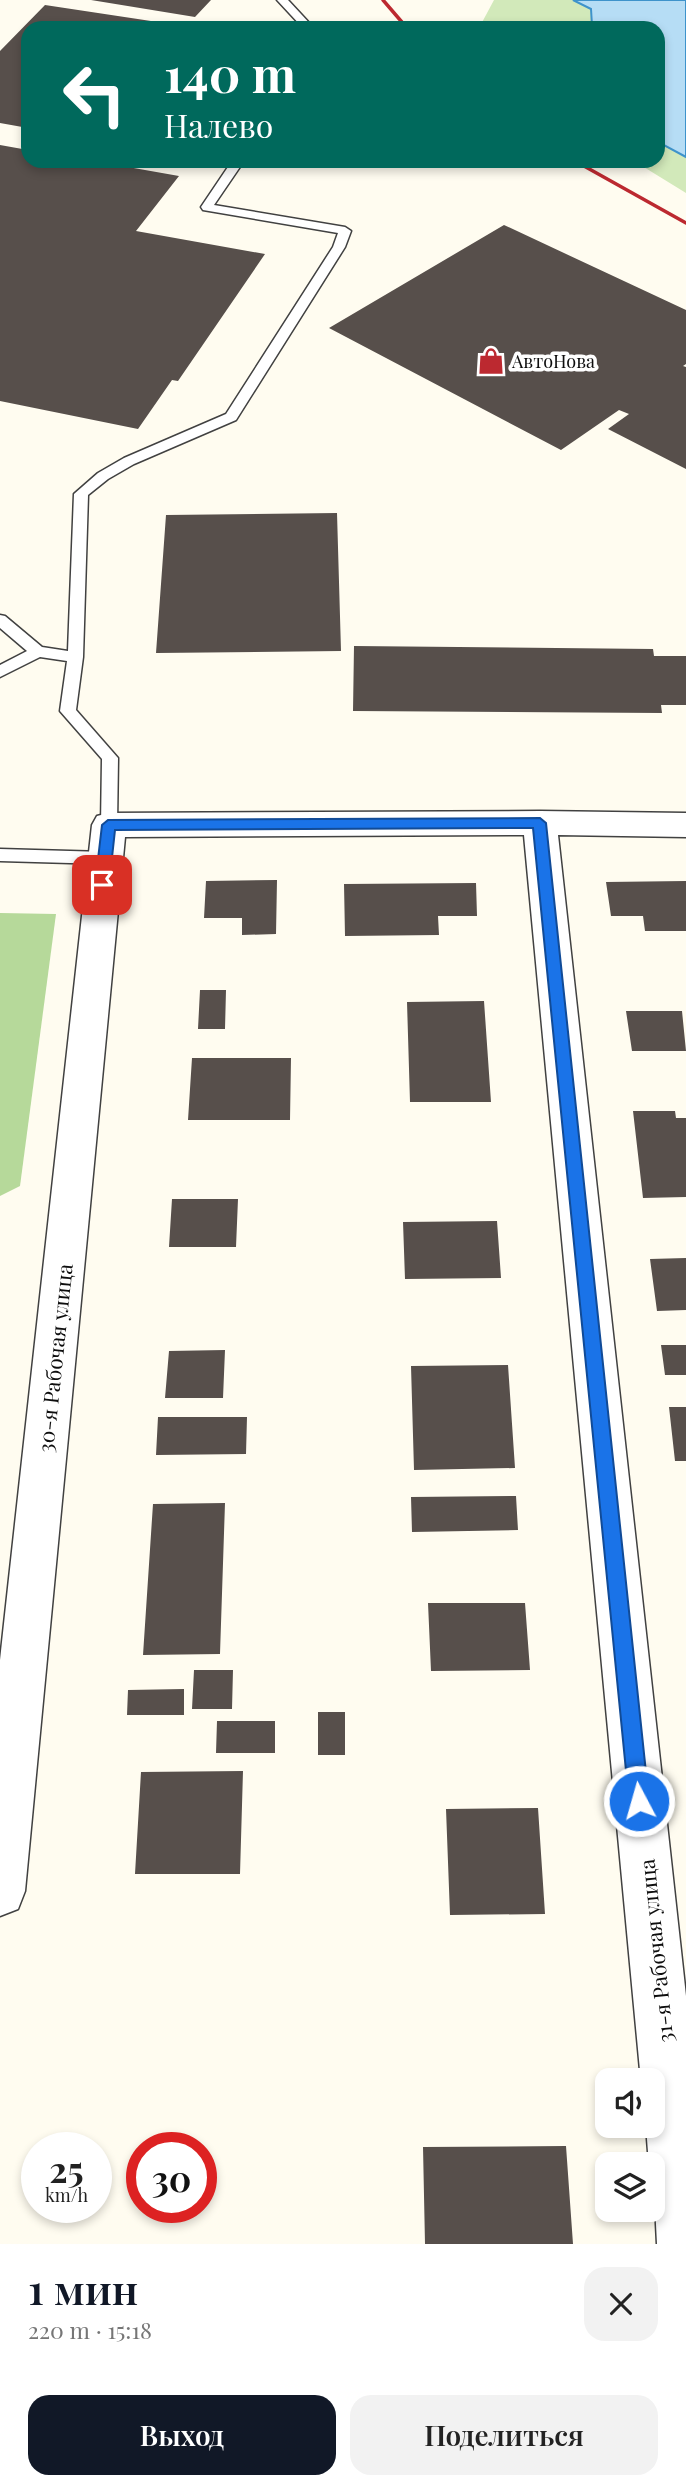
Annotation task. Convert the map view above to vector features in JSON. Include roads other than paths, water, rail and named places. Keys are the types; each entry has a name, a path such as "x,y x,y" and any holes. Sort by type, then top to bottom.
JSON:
{"street":[{"path":"107,842 540,823 686,825"},
{"name":"31-я Рабочая улица","path":"540,823 685,2244"},
{"name":"30-я Рабочая улица","path":"0,1891 107,842"}],"lane":[{"path":"282,0 302,21"},
{"path":"0,855 107,842 110,758 68,711 75,657 81,494 103,475 129,461 231,417 345,231 207,206 232,168"},
{"path":"0,620 38,652 75,657"},
{"path":"0,672 38,652"}],"water":[{"path":"573,0 686,0 686,157 665,146 665,21 592,21 591,9"}],"railway":[{"path":"383,0 401,21"},
{"path":"588,168 686,223"}],"place":[{"name":"АвтоНова","path":"491,361"}]}
